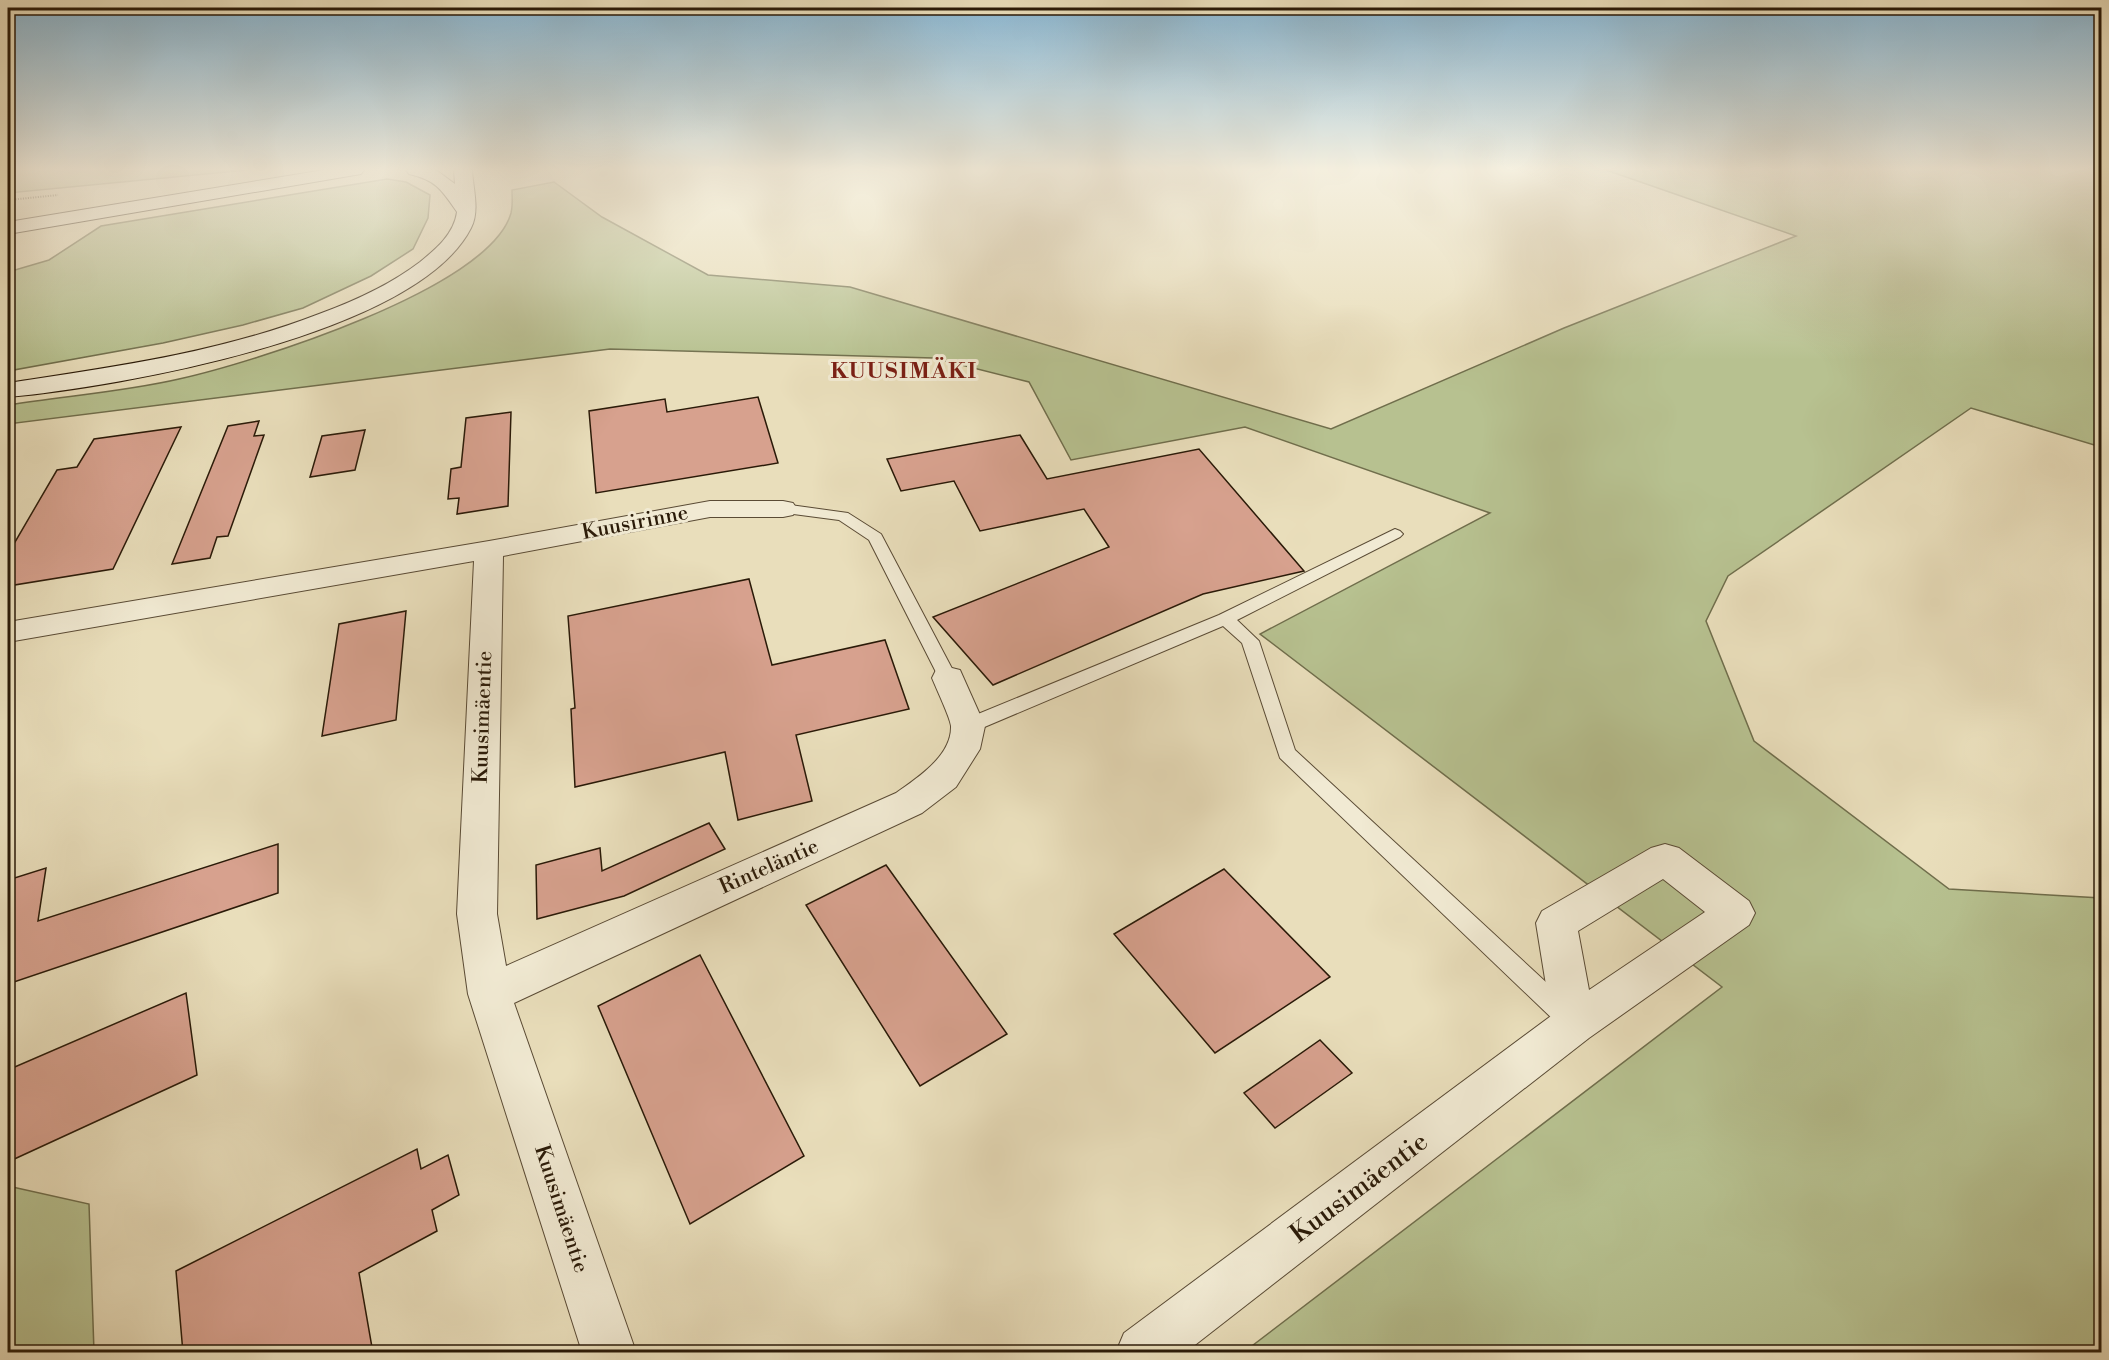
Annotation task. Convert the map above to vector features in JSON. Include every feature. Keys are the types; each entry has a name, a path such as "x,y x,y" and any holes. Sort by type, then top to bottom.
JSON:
{"street":[{"path":"8,390 132,373 184,362 289,333 332,317 408,281 435,260 458,233"},
{"name":"Kuusirinne","path":"489,550 710,509 783,509"},
{"path":"8,632 489,550"},
{"name":"Kuusimäentie","path":"489,550 477,914 489,994 609,1353"},
{"path":"948,678 969,726"},
{"name":"Rinteläntie","path":"489,994 909,802 943,778 962,749 969,726"},
{"name":"Kuusimäentie","path":"1143,1353 1574,1024"}],"lane":[{"path":"783,509 843,516 875,537 948,678"},
{"path":"969,726 1225,619 1395,534"},
{"path":"1225,619 1250,641 1287,753 1574,1024"}],"green space":[{"path":"90,233 421,233 413,249 371,276 303,308 243,325 163,343 8,371 8,272 49,260"},
{"path":"499,233 632,233 708,275 850,287 1331,429 1564,328 1796,236 1789,233 2101,233 2101,447 1971,408 1728,576 1706,621 1754,741 1949,889 2101,898 2101,1352 1244,1352 1722,987 1260,634 1490,513 1245,427 1071,460 1029,382 934,358 610,349 8,424 8,405 115,391 179,379 258,357 310,339 416,295 460,269 494,241"},
{"path":"8,1186 89,1204 94,1352 8,1352"}],"building":[{"path":"758,397 778,463 596,493 589,411 665,399 667,412"},
{"path":"511,412 508,506 457,514 459,498 448,499 451,469 461,467 466,418"},
{"path":"259,421 254,436 264,435 228,536 217,537 210,558 172,564 228,426"},
{"path":"181,427 113,569 8,586 8,554 57,470 77,467 94,439"},
{"path":"365,430 355,470 310,477 322,436"},
{"path":"1020,435 1047,479 1199,449 1304,571 1203,594 993,685 933,617 1109,547 1084,509 980,531 954,481 901,491 887,459"},
{"path":"749,579 772,665 885,640 909,709 796,735 812,801 738,820 725,752 575,787 571,709 575,708 568,616"},
{"path":"406,611 396,720 322,736 339,624"},
{"path":"709,823 725,849 624,896 537,919 536,865 600,848 602,871"},
{"path":"278,844 278,893 8,984 8,880 46,868 38,921"},
{"path":"886,865 1007,1034 920,1086 806,905"},
{"path":"1224,869 1330,977 1215,1053 1114,934"},
{"path":"700,955 804,1156 690,1224 598,1006"},
{"path":"186,993 197,1075 10,1161 10,1069"},
{"path":"1320,1040 1352,1073 1275,1128 1244,1093"},
{"path":"417,1149 421,1169 448,1155 459,1195 432,1210 437,1231 359,1273 373,1353 183,1353 176,1271"}],"district":[{"name":"KUUSIMÄKI","path":"904,371"}]}
